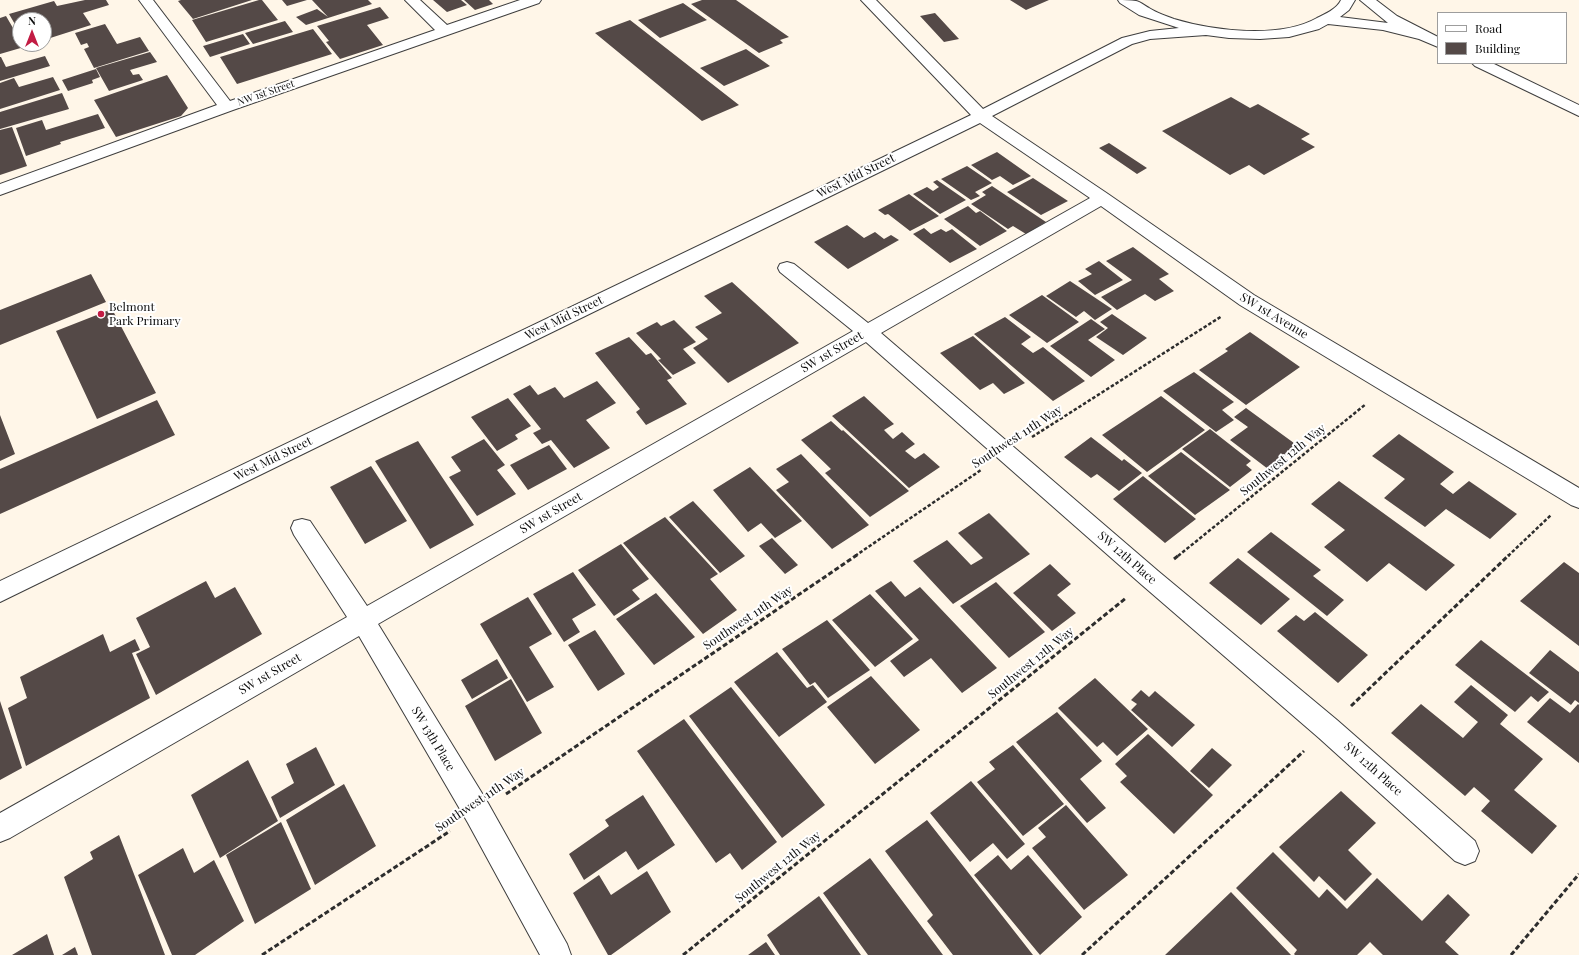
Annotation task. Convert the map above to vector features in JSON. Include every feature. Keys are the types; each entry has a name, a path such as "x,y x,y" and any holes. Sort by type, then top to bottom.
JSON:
{"street":[{"path":"146,0 227,107"},
{"path":"412,0 444,30"},
{"name":"NW 1st Street","path":"0,190 227,107 444,30 534,0"},
{"name":"SW 1st Avenue","path":"868,0 981,116 1102,198 1247,300 1579,500"},
{"path":"1127,1 1150,14 1176,24 1204,31 1241,35 1277,34 1308,29 1328,20 1347,4 1348,0"},
{"path":"1367,0 1392,19 1437,43"},
{"path":"1127,1 1130,29"},
{"path":"1328,20 1383,26 1421,35"},
{"name":"West Mid Street","path":"0,592 981,116 1130,29 1150,35 1204,31"},
{"path":"1482,64 1579,111"},
{"name":"SW 1st Street","path":"0,828 1102,198"},
{"name":"SW 12th Place","path":"787,268 867,332 1006,454 1328,729 1464,851"},
{"name":"SW 13th Place","path":"302,528 363,621 478,813 556,955"}],"path":[{"name":"Southwest 11th Way","path":"262,955 478,813 1006,454 1247,300"},
{"name":"Southwest 12th Way","path":"683,955 1389,385"},
{"path":"1511,955 1579,874"}],"building":[{"path":"85,0 106,0 109,5 83,13 91,25 52,37 52,12 16,12 54,1 57,6"},
{"path":"252,0 193,19 178,1"},
{"path":"262,0 278,20 206,42 192,20"},
{"path":"282,0 307,0 287,6"},
{"path":"312,0 368,0 372,4 306,25 296,17 317,9 328,17"},
{"path":"433,0 461,0 467,5 447,12"},
{"path":"464,0 489,0 493,4 475,10"},
{"path":"702,0 736,0 789,37 780,40 783,43 759,53 691,4"},
{"path":"1010,0 1049,0 1026,10"},
{"path":"683,3 707,20 660,38 638,20"},
{"path":"380,7 389,18 367,25 383,45 340,59 326,42 329,41 317,26"},
{"path":"935,13 959,39 944,42 920,16"},
{"path":"6,16 12,26 12,50 0,54 0,18"},
{"path":"630,20 739,105 702,121 595,33"},
{"path":"285,21 293,32 253,44 245,33"},
{"path":"105,24 117,44 140,37 149,51 94,68 84,49 89,47 87,43 81,45 75,33"},
{"path":"313,29 332,54 237,84 220,57"},
{"path":"243,34 250,44 210,57 203,46"},
{"path":"746,49 770,66 724,86 700,68"},
{"path":"150,52 157,62 130,70 133,75 139,74 143,80 109,91 96,68"},
{"path":"45,56 50,66 0,81 0,57 6,67"},
{"path":"96,69 100,77 92,80 93,83 68,91 62,80"},
{"path":"167,75 188,108 181,116 116,137 94,100"},
{"path":"53,77 60,90 0,109 0,83 14,78 19,87"},
{"path":"62,93 69,109 0,129 0,112"},
{"path":"1231,97 1250,108 1258,104 1310,134 1301,139 1315,147 1264,175 1249,165 1230,175 1162,131"},
{"path":"98,114 105,128 60,142 61,144 26,156 16,128 42,120 46,130"},
{"path":"12,127 27,166 0,175 0,130"},
{"path":"1109,143 1147,168 1137,174 1099,148"},
{"path":"997,152 1031,176 1013,185 1000,176 992,180 971,165"},
{"path":"967,166 992,183 975,192 980,196 971,200 941,179"},
{"path":"1033,178 1068,201 1041,215 1007,192"},
{"path":"937,180 966,200 940,214 913,194 927,187 933,191 939,187 933,182"},
{"path":"992,186 1046,222 1026,234 1013,226 1008,229 971,204 986,195 982,192"},
{"path":"909,194 939,216 910,231 888,214 885,215 878,210"},
{"path":"968,206 976,213 980,211 1007,231 980,246 944,219"},
{"path":"847,225 864,238 875,232 884,239 891,235 899,240 848,269 814,242"},
{"path":"924,228 931,234 941,229 946,232 952,229 977,249 950,263 913,234"},
{"path":"1133,247 1169,274 1159,279 1174,291 1155,301 1145,294 1117,310 1101,297 1132,280 1106,261"},
{"path":"1099,261 1123,280 1095,295 1078,281 1092,274 1085,269"},
{"path":"91,274 106,302 0,345 0,310"},
{"path":"1070,281 1112,309 1095,320 1084,311 1076,317 1046,296"},
{"path":"732,282 799,343 728,383 693,348 708,339 695,327 722,313 704,296"},
{"path":"1042,295 1079,322 1047,343 1009,315"},
{"path":"112,309 156,393 97,419 56,331"},
{"path":"1112,314 1147,338 1123,355 1096,337 1108,328 1100,322"},
{"path":"1005,317 1031,337 1021,344 1033,353 1043,347 1085,381 1053,401 974,334"},
{"path":"1091,319 1105,329 1088,340 1115,360 1091,377 1050,346"},
{"path":"674,320 696,342 683,349 696,363 673,375 658,360 661,359 636,333 657,322 661,326"},
{"path":"1250,332 1300,367 1246,405 1199,370 1228,351 1225,349"},
{"path":"973,336 1025,383 1004,394 993,383 980,390 940,353"},
{"path":"629,337 646,355 651,353 672,378 667,380 687,404 646,425 636,412 640,409 595,353"},
{"path":"1194,372 1234,402 1222,410 1234,420 1216,432 1163,391"},
{"path":"597,381 616,403 586,420 610,448 574,468 551,440 542,444 533,433 541,429 513,394 530,385 538,395 555,387 564,398"},
{"path":"864,396 894,424 884,430 893,439 902,432 915,444 905,451 915,459 924,453 940,467 909,488 832,416"},
{"path":"1161,396 1205,430 1147,472 1102,435"},
{"path":"508,398 531,426 515,435 518,439 497,451 471,417"},
{"path":"157,400 175,435 0,514 0,469"},
{"path":"1246,408 1298,446 1268,469 1230,440 1248,427 1234,417"},
{"path":"0,415 15,454 0,461"},
{"path":"831,421 842,431 843,430 909,491 870,517 825,473 831,469 801,440"},
{"path":"1210,429 1251,461 1246,465 1252,470 1230,487 1182,449"},
{"path":"1399,434 1454,472 1440,484 1453,494 1469,481 1517,514 1490,539 1446,509 1425,527 1384,498 1405,479 1372,456"},
{"path":"1091,437 1122,461 1124,459 1142,473 1119,491 1097,474 1091,478 1064,457"},
{"path":"484,439 505,465 497,470 516,494 477,516 449,477 461,471 451,457"},
{"path":"418,441 474,525 430,549 375,461"},
{"path":"549,445 567,469 528,490 510,465"},
{"path":"1181,452 1230,490 1195,515 1148,476"},
{"path":"801,454 869,525 832,549 776,490 789,482 776,469"},
{"path":"371,466 407,521 365,544 330,487"},
{"path":"750,467 802,521 775,538 761,523 748,532 713,490"},
{"path":"1143,476 1196,519 1165,543 1113,499"},
{"path":"1339,481 1455,565 1426,591 1389,563 1367,582 1324,547 1345,530 1311,504"},
{"path":"693,501 745,556 720,573 669,517"},
{"path":"989,513 1030,554 953,604 913,561 947,540 971,565 983,558 958,533"},
{"path":"665,517 718,574 710,579 737,610 703,634 623,543"},
{"path":"1271,532 1321,570 1313,576 1344,600 1327,616 1247,552"},
{"path":"772,538 798,565 785,574 759,546"},
{"path":"621,544 649,579 632,590 640,599 614,616 578,570"},
{"path":"1238,558 1290,599 1261,625 1209,583"},
{"path":"1564,562 1579,573 1579,646 1520,601"},
{"path":"1050,564 1071,584 1057,595 1076,613 1052,631 1013,593"},
{"path":"573,572 596,605 572,619 580,632 564,642 533,594"},
{"path":"206,581 215,598 235,587 262,634 156,695 136,654 150,647 136,618"},
{"path":"891,581 905,597 920,587 997,668 962,693 931,658 904,677 890,661 919,640 875,591"},
{"path":"996,582 1045,632 1009,658 960,606"},
{"path":"656,593 695,637 654,665 616,619"},
{"path":"870,594 913,639 875,667 832,620"},
{"path":"528,597 552,634 529,647 554,687 527,702 480,624"},
{"path":"1315,612 1368,655 1338,683 1277,631 1296,615 1304,621"},
{"path":"827,620 870,670 828,698 815,682 810,685 782,649"},
{"path":"595,630 625,674 598,691 568,645"},
{"path":"103,634 110,652 135,639 140,650 132,653 150,698 26,766 8,708 27,698 20,677"},
{"path":"1481,640 1549,692 1538,702 1531,696 1515,712 1455,665"},
{"path":"1550,650 1579,672 1579,703 1575,700 1571,705 1529,673"},
{"path":"777,652 807,688 813,685 827,702 779,737 734,682"},
{"path":"497,659 508,678 472,699 461,680"},
{"path":"871,676 920,730 875,764 827,707"},
{"path":"1095,678 1148,729 1117,756 1103,742 1097,747 1058,708"},
{"path":"511,679 542,733 495,761 465,706"},
{"path":"1471,685 1508,715 1500,724 1543,759 1514,790 1557,826 1532,854 1481,811 1490,801 1474,787 1465,796 1391,733 1421,704 1463,738 1478,722 1454,702"},
{"path":"731,687 825,805 782,838 689,716"},
{"path":"1141,690 1149,697 1155,691 1195,725 1172,747 1131,710 1137,704 1131,700"},
{"path":"1550,698 1570,713 1578,704 1579,705 1579,763 1527,722"},
{"path":"0,701 22,768 0,780"},
{"path":"1057,712 1102,761 1080,779 1106,808 1087,823 1016,742"},
{"path":"684,719 777,842 742,870 730,853 716,863 637,751"},
{"path":"1148,734 1213,795 1174,834 1120,782 1127,776 1115,764"},
{"path":"1013,745 1064,804 1023,836 977,782 995,769 989,762"},
{"path":"316,747 335,785 280,818 271,797 294,783 286,764"},
{"path":"1212,748 1232,765 1209,788 1190,771"},
{"path":"248,760 278,821 220,858 191,795"},
{"path":"971,781 1025,844 1007,859 993,843 970,862 930,813"},
{"path":"344,784 376,846 315,885 286,820"},
{"path":"1341,791 1376,823 1348,850 1372,874 1345,901 1319,876 1314,882 1279,847"},
{"path":"643,795 675,845 638,870 626,851 584,880 569,854 609,826 605,820"},
{"path":"1066,805 1128,875 1084,910 1032,848 1046,837 1038,828"},
{"path":"927,820 1033,955 953,955 927,921 933,915 885,851"},
{"path":"281,822 311,889 255,924 226,855"},
{"path":"119,835 165,955 92,955 64,877 93,859 90,852"},
{"path":"183,848 194,873 214,860 244,921 195,955 172,955 138,875"},
{"path":"1273,852 1319,898 1327,889 1347,909 1377,878 1422,921 1448,894 1470,915 1445,942 1459,955 1383,955 1370,942 1357,955 1295,955 1294,954 1297,950 1236,888"},
{"path":"998,855 1011,870 1028,855 1082,917 1040,955 974,875"},
{"path":"870,858 943,955 868,955 823,893"},
{"path":"647,871 671,912 611,955 608,955 573,893 599,875 611,895"},
{"path":"1231,892 1291,955 1165,955"},
{"path":"819,896 861,955 780,955 767,935"},
{"path":"47,934 54,955 12,955"},
{"path":"766,942 775,955 748,955"},
{"path":"75,947 78,955 62,955"}],"place":[{"name":"Belmont Park Primary","path":"101,314"}]}
